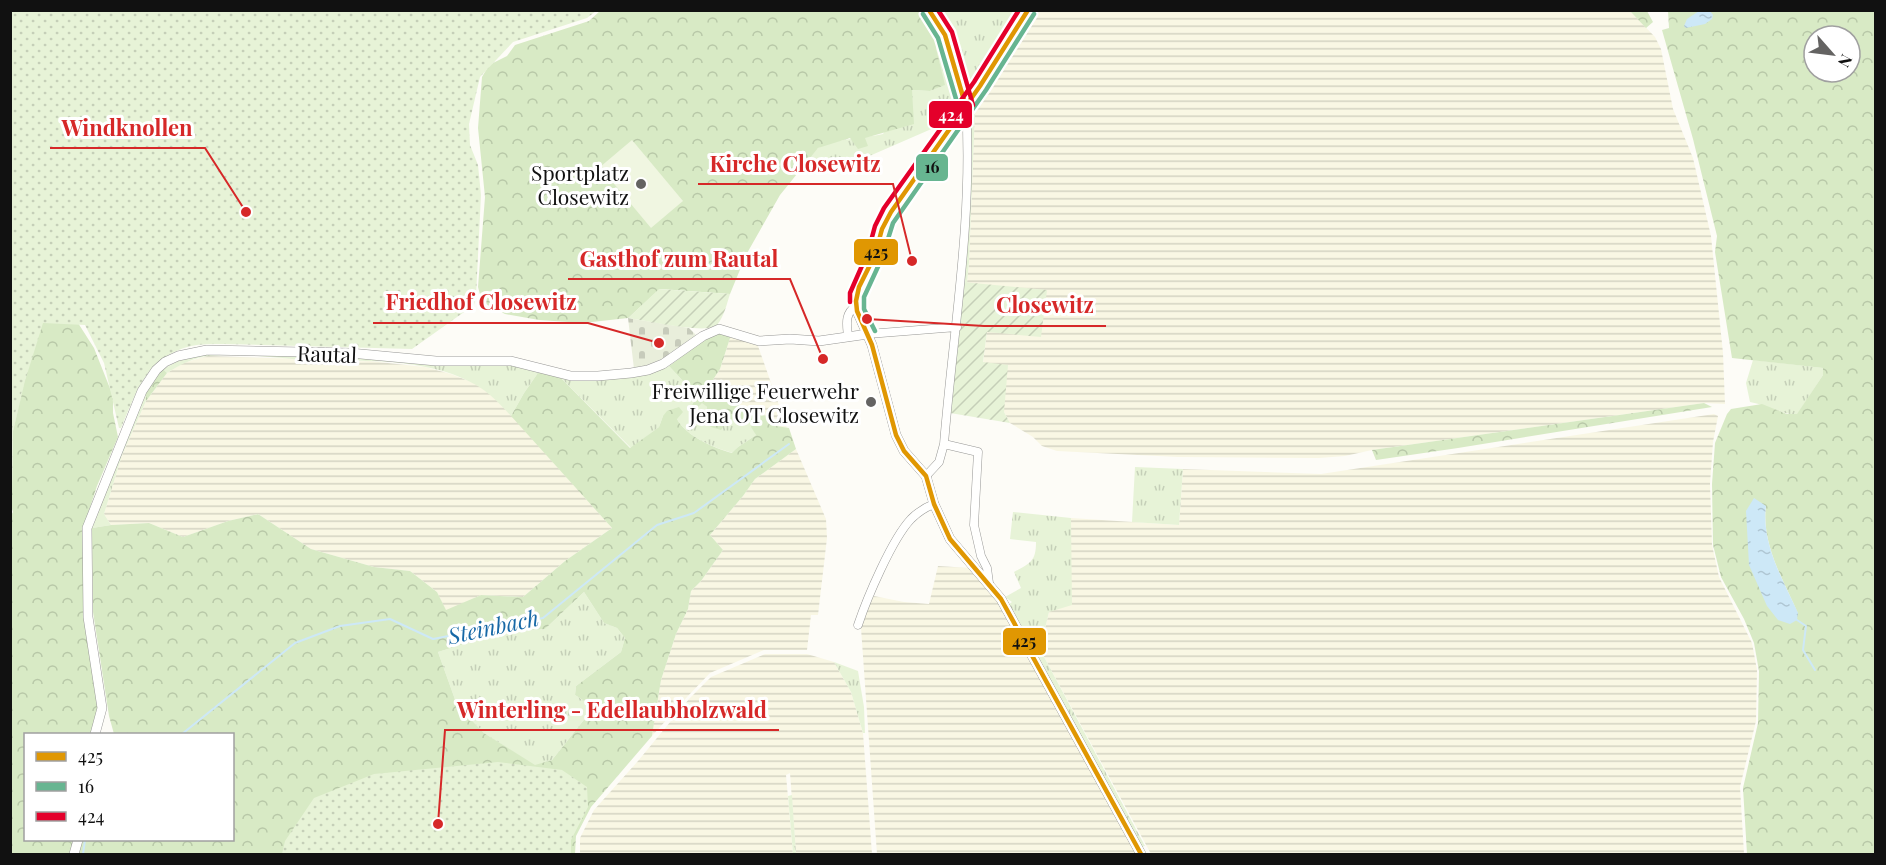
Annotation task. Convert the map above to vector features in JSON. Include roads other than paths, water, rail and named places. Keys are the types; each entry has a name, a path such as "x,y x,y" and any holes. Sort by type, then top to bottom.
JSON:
{"street":[{"path":"926,476 939,462 944,444 962,266 967,130 966,107 949,45 929,10"},
{"path":"1028,10 966,107 886,220 875,255 859,287 856,306 868,334 896,435 904,451 926,476 934,504 950,539 1003,602 1141,855"},
{"path":"848,337 847,317 856,306"},
{"path":"868,334 957,327"},
{"name":"Rautal","path":"96,733 102,708 88,616 87,528 141,391 156,370 165,362 178,356 207,350 350,353 436,362 511,361 581,377 648,370 663,364 704,336 719,329 759,341 790,339 819,341 868,334"},
{"path":"944,444 978,452 974,525 981,556 987,568 989,583"},
{"path":"858,625 896,538 911,519 934,504"}],"water":[{"path":"1699,11 1710,11 1713,15 1712,19 1705,24 1686,28 1684,26 1687,19"},
{"path":"1754,498 1766,506 1767,534 1774,561 1798,613 1797,620 1790,624 1778,620 1767,606 1749,565 1746,511"}],"waterway":[{"name":"Steinbach","path":"183,733 295,643 340,626 390,619 433,639 543,618 657,525 694,513 789,444"},
{"path":"1797,620 1806,626 1803,650 1815,670"},
{"name":"Steinbach","path":"83,854 85,841"}],"place":[{"name":"Sportplatz Closewitz","path":"641,184"},
{"name":"Windknollen","path":"246,212"},
{"name":"Kirche Closewitz","path":"912,261"},
{"name":"Closewitz","path":"867,319"},
{"name":"Friedhof Closewitz","path":"659,343"},
{"name":"Gasthof zum Rautal","path":"823,359"},
{"name":"Freiwillige Feuerwehr Jena OT Closewitz","path":"871,402"},
{"name":"Winterling - Edellaubholzwald","path":"438,824"}]}
